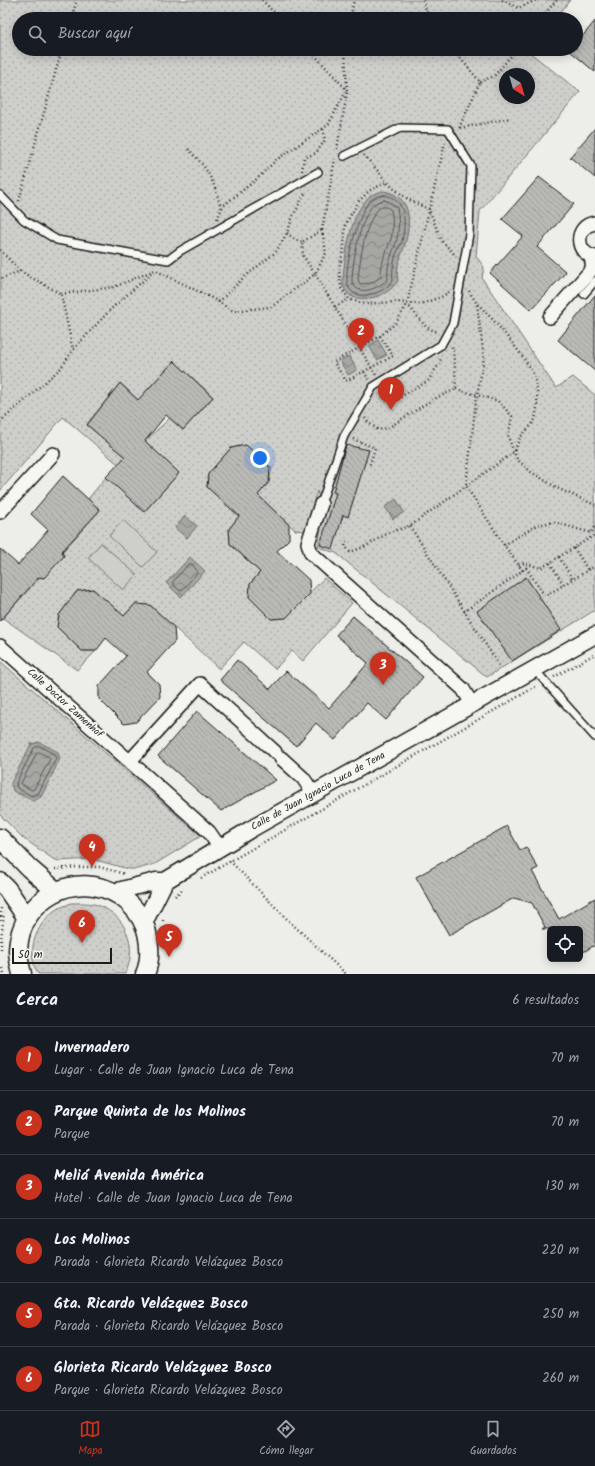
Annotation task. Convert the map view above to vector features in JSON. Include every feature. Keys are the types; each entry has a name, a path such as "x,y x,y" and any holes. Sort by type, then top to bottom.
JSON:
{"main road":[{"path":"0,838 29,868 56,891"},
{"path":"0,882 27,918"},
{"path":"22,974 18,951 20,937 27,918 34,907 44,898 56,891 70,886 90,885 114,892 126,900 136,910 144,923 148,938 150,954 145,974"}],"street":[{"path":"550,318 593,263 582,250 579,239 583,229 587,226 595,224"},
{"path":"0,512 53,454"},
{"path":"321,504 308,543 310,553 463,689 472,704"},
{"name":"Calle de Juan Ignacio Luca de Tena","path":"114,892 156,881 165,881 314,794 533,669 594,636"},
{"name":"Calle Doctor Zamenhof","path":"0,646 130,760 209,832 220,848"},
{"path":"130,760 200,684 303,778 314,794"},
{"path":"144,923 165,881"}],"lane":[{"path":"321,504 344,436 373,386 440,345 449,331 453,323 469,234 471,166 448,129 400,128 344,156"},
{"path":"0,195 24,220 57,240 168,260 180,251 316,173"},
{"path":"584,294 595,281"},
{"path":"533,669 595,738"}],"path":[{"path":"73,12 76,0"},
{"path":"262,0 273,12"},
{"path":"351,12 354,0"},
{"path":"423,0 427,12"},
{"path":"502,0 518,8 537,0"},
{"path":"546,12 557,0"},
{"path":"18,203 60,56"},
{"path":"315,56 347,90"},
{"path":"211,233 222,208 258,178 276,160 328,125 347,90 345,56"},
{"path":"459,56 480,82"},
{"path":"460,128 480,82 494,76 511,56"},
{"path":"380,336 393,356 346,381 334,362 380,336 396,323 407,304 448,129 511,118"},
{"path":"304,180 302,171 304,158 316,153 325,140 323,129"},
{"path":"359,148 397,192 416,204 429,209 440,240 464,264"},
{"path":"188,149 202,163 213,180 222,208"},
{"path":"219,302 243,278 276,252 287,233 293,216 316,173"},
{"path":"346,541 345,546 350,552 390,532 410,526 514,452 526,429 535,421 537,401 535,378 508,338 485,310 477,304 461,282 441,297 421,304 395,302 365,304 349,299 341,288 339,269 344,247 345,225 359,201 369,191 387,182"},
{"path":"0,250 20,271 61,294 114,287 155,270 234,311 270,307 315,274 326,253 322,230 302,242"},
{"path":"287,233 294,239 302,242"},
{"path":"302,242 303,256 372,368"},
{"path":"0,422 61,368 73,350 111,309 168,260"},
{"path":"0,279 20,271"},
{"path":"61,294 73,350"},
{"path":"335,307 349,299"},
{"path":"407,304 427,328 439,333 449,331"},
{"path":"477,304 484,358 477,396 466,486 504,545 523,570"},
{"path":"449,331 455,367 456,389"},
{"path":"390,404 428,381 442,358 449,331"},
{"path":"359,409 368,422 378,430 388,428 432,400 456,389 498,401 512,416 508,437 517,459 531,472 559,488 595,505"},
{"path":"344,436 375,448 369,467"},
{"path":"504,545 537,525 554,522 591,533 595,527"},
{"path":"410,526 502,670"},
{"path":"520,565 524,563 541,568 594,535 595,540"},
{"path":"574,548 588,570"},
{"path":"559,557 573,580"},
{"path":"550,563 564,585"},
{"path":"464,612 526,568 545,596 595,566"},
{"path":"198,880 595,654"},
{"path":"230,861 289,921 346,974"},
{"path":"175,896 185,887"},
{"path":"0,904 0,921"}],"shaded area":[{"path":"0,0 570,0 561,12 12,12 12,56 534,56 580,92 480,211 476,256 484,267 482,278 556,388 573,377 595,395 595,610 487,677 336,553 318,547 323,512 317,491 305,531 295,530 258,495 269,482 272,468 246,445 231,448 208,474 207,487 239,516 229,529 230,544 260,572 250,584 249,597 271,619 286,618 324,578 352,603 303,661 292,651 275,669 244,642 219,669 150,605 135,604 124,616 93,589 77,591 59,615 57,627 82,651 96,651 77,670 3,618 100,510 88,499 106,477 144,512 179,473 145,441 170,418 183,430 213,397 174,361 143,394 161,421 120,383 87,424 125,457 118,464 63,417 0,491"},
{"path":"123,520 157,552 143,567 109,536"},
{"path":"101,543 137,575 123,590 88,558"},
{"path":"0,661 201,836 155,864 138,869 128,869 92,859 59,861 53,859 23,838 0,815"},
{"path":"71,903 88,903 96,905 113,913 120,920 125,928 130,946 129,965 125,974 38,974 32,957 34,940 42,924 54,911"}],"water":[{"path":"384,191 400,198 407,210 408,233 398,266 398,281 393,287 382,295 362,299 357,298 347,293 343,285 345,259 350,232 357,214 366,200 374,194"},
{"path":"378,340 387,355 377,360 369,346"},
{"path":"349,356 357,370 348,375 340,361"},
{"path":"396,499 404,512 393,519 385,507"},
{"path":"185,516 197,526 187,538 175,528"},
{"path":"190,557 205,571 181,597 166,583"},
{"path":"39,742 58,752 60,759 41,797 33,801 13,791 11,783 31,744"}],"building":[{"path":"595,21 595,72 576,56 583,56 583,36"},
{"path":"595,128 595,178 570,157"},
{"path":"539,177 574,204 537,247 566,272 531,310 490,273 523,236 502,219"},
{"path":"595,295 595,371 558,340"},
{"path":"174,361 213,397 183,430 166,415 145,441 179,473 144,512 106,477 125,457 87,425 120,383 138,400"},
{"path":"246,445 270,467 269,482 258,495 289,525 289,539 277,551 309,580 310,594 286,618 271,619 249,597 250,584 260,572 230,544 229,529 239,516 207,487 208,474 231,448"},
{"path":"346,445 369,450 348,517 343,515 333,549 320,545 336,493 333,492"},
{"path":"63,476 100,510 62,551 64,556 44,578 39,577 0,621 0,549 18,565 48,530 31,514"},
{"path":"526,577 561,630 512,661 477,611"},
{"path":"93,589 124,616 135,604 150,605 174,627 175,641 147,672 159,684 160,697 136,722 124,724 99,699 99,686 126,656 106,638 96,651 82,651 57,627 59,615 77,591"},
{"path":"353,616 423,677 386,720 367,703 335,740 316,723 296,746 220,680 237,660 270,689 286,671 329,708 368,663 336,635"},
{"path":"197,711 276,780 221,811 158,756"},
{"path":"507,826 520,850 526,847 538,868 532,871 559,919 595,898 595,945 583,952 583,926 547,926 547,929 542,929 545,927 532,903 514,898 449,935 416,877"}],"place":[{"name":"Parque Quinta de los Molinos","path":"361,351"},
{"name":"Invernadero","path":"391,410"},
{"name":"Meliá Avenida América","path":"383,685"},
{"name":"Los Molinos","path":"92,867"},
{"name":"Glorieta Ricardo Velázquez Bosco","path":"82,943"},
{"name":"Gta. Ricardo Velázquez Bosco","path":"169,957"}]}
